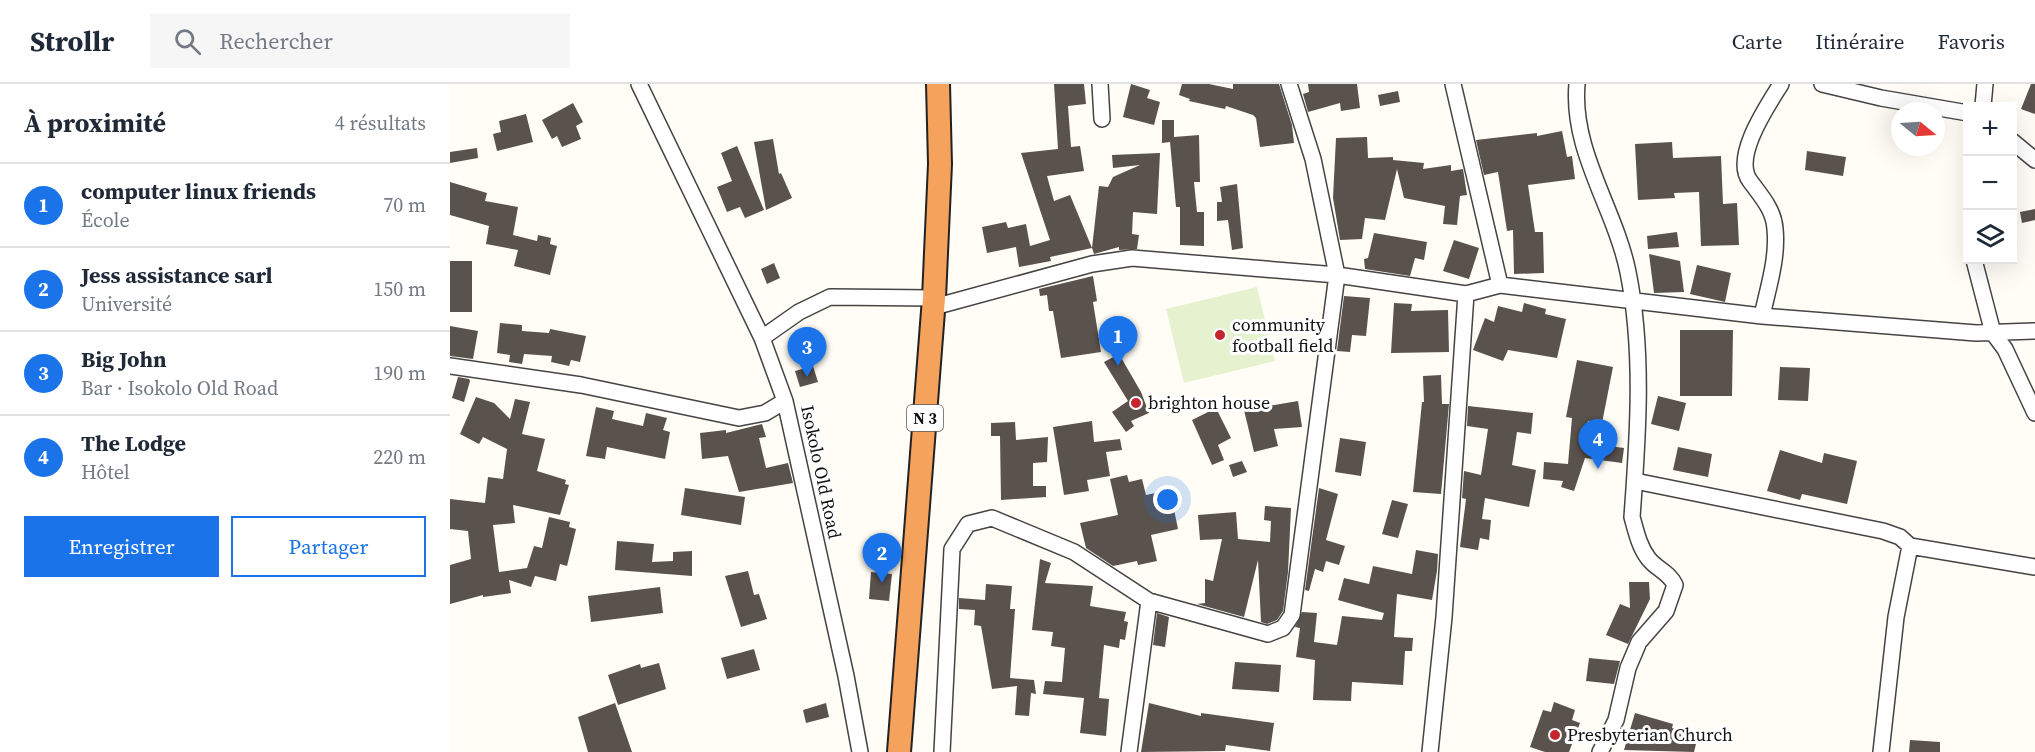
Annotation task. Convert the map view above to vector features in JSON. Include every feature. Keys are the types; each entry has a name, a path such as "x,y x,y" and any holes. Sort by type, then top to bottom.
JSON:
{"highway":[{"name":"N 3","path":"899,752 934,302 940,164 938,84"}],"street":[{"name":"Isokolo Old Road","path":"639,84 762,338 785,401 846,676 860,752"},
{"path":"1100,84 1102,119"},
{"path":"942,752 952,549 968,524 992,518 1074,552 1149,601 1268,634 1283,628 1292,615 1336,275 1313,159 1289,84"},
{"path":"1453,84 1500,285"},
{"path":"1577,84 1575,102 1581,131 1628,270 1633,300 1638,348 1632,517 1637,537 1649,559 1671,577 1675,585 1666,610 1639,642 1628,668 1616,720 1600,752"},
{"path":"1762,316 1774,259 1775,228 1765,199 1748,178 1746,162 1752,134 1781,84"},
{"path":"1822,84 1881,98 1963,111"},
{"path":"1983,102 1985,84"},
{"path":"2017,144 2035,160"},
{"path":"762,338 799,312 830,297 934,302 1092,264 1132,258 1336,275 1466,294 1500,285 1762,316 1993,333 2035,332"},
{"path":"1975,264 1993,333 2005,349 2035,413"},
{"path":"1430,752 1444,617 1466,294"},
{"path":"450,366 581,385 739,418 765,413 785,401"},
{"path":"1635,481 1883,531 1900,537 1910,546 2035,567"},
{"path":"1881,752 1896,617 1910,546"},
{"path":"1129,752 1149,601"}],"green space":[{"name":"community football field","path":"1257,287 1275,361 1184,383 1166,309"}],"building":[{"path":"1054,84 1084,84 1086,104 1068,106 1071,147 1080,146 1084,171 1047,176 1054,201 1070,195 1092,248 1050,257 1051,261 1019,267 1016,247 987,253 982,227 1006,222 1008,228 1026,224 1030,246 1050,240 1021,153 1058,149"},
{"path":"1131,84 1150,90 1147,98 1160,102 1154,125 1123,117"},
{"path":"1182,84 1209,84 1233,89 1233,84 1279,84 1292,125 1294,143 1260,147 1256,118 1253,115 1226,106 1225,109 1189,101 1190,99 1179,95"},
{"path":"1308,84 1357,84 1360,108 1341,111 1340,103 1308,112 1303,94 1309,92"},
{"path":"2031,84 2035,84 2035,114 2021,109"},
{"path":"1398,91 1400,102 1380,106 1378,95"},
{"path":"573,103 583,122 576,126 581,139 562,147 557,136 552,139 542,120"},
{"path":"526,114 533,142 497,151 493,134 501,132 499,121"},
{"path":"1162,120 1174,120 1174,137 1199,135 1200,182 1194,182 1197,212 1204,212 1204,246 1180,245 1180,207 1176,207 1170,142 1162,143"},
{"path":"1562,131 1567,157 1572,156 1575,179 1528,185 1535,232 1543,232 1544,273 1514,274 1513,230 1507,231 1498,172 1484,175 1476,140 1537,133 1537,136"},
{"path":"1367,137 1368,158 1393,157 1393,160 1424,163 1423,169 1451,165 1451,171 1463,169 1467,195 1460,196 1457,225 1443,224 1445,206 1404,198 1397,169 1385,220 1365,218 1362,239 1340,240 1333,198 1336,138"},
{"path":"773,139 779,174 781,173 792,198 766,210 754,142"},
{"path":"1672,142 1673,158 1721,156 1723,204 1737,203 1739,245 1701,246 1699,192 1674,193 1675,198 1638,200 1635,144"},
{"path":"737,146 764,210 745,218 740,207 727,212 717,187 732,181 721,153"},
{"path":"477,148 478,158 450,163 450,152"},
{"path":"1807,151 1846,157 1843,176 1805,170"},
{"path":"1160,153 1157,214 1133,212 1132,234 1139,235 1137,249 1119,250 1119,247 1094,254 1092,248 1099,186 1108,187 1113,177 1140,165 1113,168 1112,155"},
{"path":"450,182 487,193 485,201 518,207 513,235 537,241 538,235 551,238 550,244 557,246 550,275 514,266 518,250 486,244 489,226 450,215"},
{"path":"1237,184 1243,248 1232,250 1228,220 1217,221 1217,202 1222,202 1220,187"},
{"path":"2035,209 2035,220 2022,223 2020,212"},
{"path":"1677,232 1679,247 1648,249 1647,236"},
{"path":"1374,233 1427,242 1424,260 1415,258 1410,276 1365,269 1364,259 1368,258"},
{"path":"1454,240 1479,248 1469,279 1443,271"},
{"path":"1649,254 1680,261 1684,292 1654,293"},
{"path":"450,261 472,261 472,312 450,312"},
{"path":"774,263 780,278 767,284 761,269"},
{"path":"1697,265 1731,273 1725,302 1690,294"},
{"path":"1093,276 1097,301 1093,302 1101,352 1061,358 1053,311 1049,311 1047,295 1040,296 1039,289"},
{"path":"1344,296 1370,298 1366,336 1352,335 1350,352 1337,351"},
{"path":"1394,303 1412,304 1411,311 1448,310 1449,352 1391,353"},
{"path":"1524,303 1546,309 1545,314 1566,319 1557,358 1508,350 1503,361 1473,350 1485,318 1494,322 1498,306 1522,312"},
{"path":"500,323 522,325 522,331 549,333 550,329 586,336 580,362 571,360 569,366 551,362 552,356 524,354 522,364 509,362 510,355 497,353"},
{"path":"450,326 478,331 473,359 450,356"},
{"path":"1680,330 1733,330 1732,396 1680,396"},
{"path":"1119,354 1141,392 1149,413 1131,421 1134,426 1126,432 1112,412 1128,401 1104,362"},
{"path":"1577,360 1613,367 1602,423 1588,421 1586,443 1624,448 1622,463 1585,458 1574,491 1561,487 1563,481 1543,479 1544,462 1568,464 1572,418 1566,417"},
{"path":"813,366 818,382 800,387 795,371"},
{"path":"1780,367 1810,368 1808,401 1778,400"},
{"path":"1441,375 1442,404 1449,404 1441,494 1413,492 1422,402 1424,402 1423,376"},
{"path":"458,377 470,381 464,402 452,398"},
{"path":"1658,396 1686,403 1679,431 1651,424"},
{"path":"476,397 494,403 510,419 515,399 530,402 522,434 545,439 537,471 566,480 565,484 569,485 560,515 513,505 515,523 493,525 499,572 527,568 534,546 542,548 549,517 570,522 569,527 576,529 567,566 560,564 556,581 535,576 531,587 509,580 511,593 483,597 483,595 450,604 450,565 471,559 468,531 450,529 450,499 485,503 488,477 503,479 507,449 483,437 479,444 460,434"},
{"path":"1298,401 1302,427 1274,429 1278,446 1254,452 1244,410"},
{"path":"1468,406 1533,413 1531,434 1517,432 1512,465 1536,470 1529,507 1485,498 1482,519 1491,520 1489,540 1480,538 1478,550 1460,547 1466,499 1462,498 1464,471 1481,475 1488,429 1467,426"},
{"path":"596,407 614,411 612,419 643,426 646,413 667,418 663,430 670,432 665,459 607,447 605,459 586,456"},
{"path":"1216,408 1231,438 1218,445 1224,460 1212,465 1192,420"},
{"path":"1092,421 1094,442 1120,439 1122,450 1106,452 1110,476 1087,480 1089,491 1064,495 1053,427"},
{"path":"1015,422 1016,440 1048,437 1047,462 1033,463 1033,486 1046,486 1046,497 1001,500 1000,436 991,436 991,423"},
{"path":"762,424 766,437 759,438 766,468 788,463 793,483 739,492 728,456 702,459 700,433 726,430 726,433"},
{"path":"1340,438 1366,442 1361,476 1335,472"},
{"path":"1678,447 1712,454 1708,477 1673,470"},
{"path":"1780,450 1822,463 1824,453 1857,461 1847,504 1802,494 1800,500 1767,491"},
{"path":"1242,461 1247,472 1233,477 1229,465"},
{"path":"1127,475 1129,482 1142,479 1146,495 1170,490 1178,529 1151,535 1157,561 1138,565 1137,561 1113,566 1086,548 1080,523 1118,515 1110,479"},
{"path":"685,488 745,497 741,525 681,515"},
{"path":"1319,488 1338,494 1326,540 1345,546 1339,565 1326,561 1323,572 1315,569 1309,591 1305,590"},
{"path":"1392,500 1408,504 1398,538 1382,534"},
{"path":"1265,506 1291,508 1288,572 1283,611 1277,620 1267,624 1261,622 1258,560 1244,617 1197,604 1205,603 1205,579 1213,581 1222,539 1200,540 1198,515 1236,512 1238,539 1270,542 1271,521 1264,520"},
{"path":"617,541 654,544 652,562 673,561 673,552 692,551 692,576 615,570"},
{"path":"1416,550 1438,554 1437,571 1432,600 1397,594 1394,637 1413,638 1412,651 1405,651 1403,685 1352,682 1351,701 1313,700 1315,660 1296,657 1300,628 1295,627 1302,612 1317,613 1314,642 1337,645 1342,616 1382,620 1384,613 1338,600 1344,578 1369,584 1373,566 1412,574"},
{"path":"1040,559 1051,563 1045,583 1093,586 1090,606 1126,612 1124,621 1128,622 1125,640 1120,639 1119,648 1104,645 1099,698 1109,699 1106,736 1080,733 1084,698 1043,694 1045,681 1062,682 1065,648 1051,646 1053,632 1032,630"},
{"path":"748,571 754,595 759,594 767,619 741,627 725,576"},
{"path":"871,572 892,574 889,601 869,599"},
{"path":"1629,582 1649,582 1650,599 1628,644 1606,635 1620,604 1630,608"},
{"path":"986,584 1012,586 1010,609 1015,609 1010,678 1034,680 1036,694 1031,693 1029,716 1015,715 1017,686 992,689 981,626 974,625 975,610 959,609 959,598 985,600"},
{"path":"660,587 663,613 591,622 588,596"},
{"path":"1157,613 1169,617 1165,647 1153,645"},
{"path":"754,649 760,670 727,679 721,658"},
{"path":"1589,658 1620,661 1614,684 1586,681"},
{"path":"1235,662 1281,665 1279,692 1232,689"},
{"path":"659,663 666,689 618,705 608,675 640,664 641,668"},
{"name":"Presbyterian Church","path":"1554,702 1575,710 1572,720 1580,723 1569,752 1545,752 1530,747 1543,710 1551,712"},
{"path":"615,703 632,752 588,752 578,717"},
{"path":"826,703 829,717 806,723 803,710"},
{"path":"1149,703 1201,716 1201,713 1274,723 1270,751 1226,745 1225,751 1141,752"},
{"path":"1635,713 1673,724 1672,728 1698,736 1694,752 1624,750"},
{"path":"1910,740 1940,742 1940,752 1909,752"}],"place":[{"name":"community football field","path":"1220,335"},
{"name":"computer linux friends","path":"1118,366"},
{"name":"Big John","path":"807,377"},
{"name":"brighton house","path":"1136,403"},
{"name":"The Lodge","path":"1598,469"},
{"name":"Jess assistance sarl","path":"882,583"},
{"name":"Presbyterian Church","path":"1555,735"}]}
